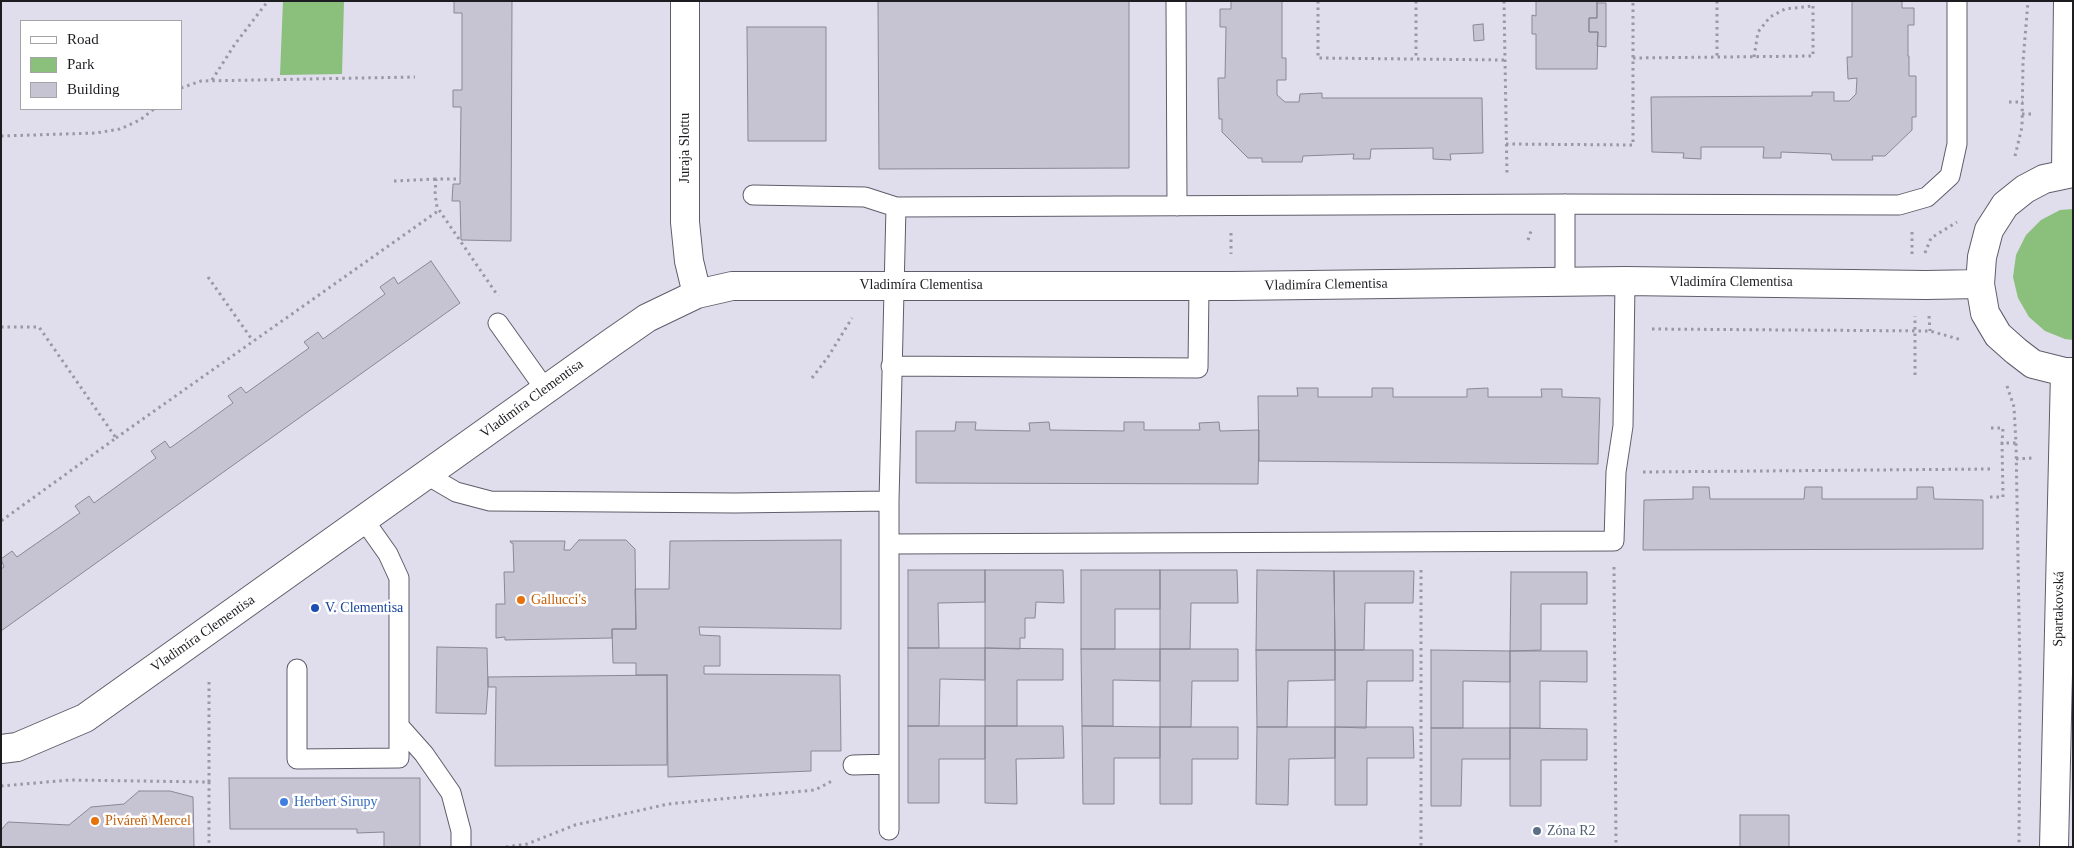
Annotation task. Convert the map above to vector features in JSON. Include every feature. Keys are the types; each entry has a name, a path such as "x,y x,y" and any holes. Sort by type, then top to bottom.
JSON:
{"street":[{"name":"Juraja Slottu","path":"685,1 685,222 689,261 697,294"},
{"path":"2068,1 2069,173 2044,179 2025,189 2005,205 1989,230 1982,257 1980,284 1985,313 1998,335 2033,364 2069,372"},
{"name":"Vladimíra Clementisa","path":"1,749 17,747 85,718 647,318 697,294 732,286 1199,286 1625,281 1920,285 1980,284"},
{"name":"Spartakovská","path":"2054,847 2069,372"}],"lane":[{"path":"1176,1 1177,206"},
{"path":"753,195 866,197 896,207 1566,204 1899,205 1927,197 1950,176 1957,144 1956,1"},
{"path":"1565,283 1566,204"},
{"path":"889,830 889,501 896,207"},
{"path":"890,544 1614,541 1616,472 1623,426 1625,281"},
{"path":"891,366 1198,368 1199,286"},
{"path":"498,324 545,389"},
{"path":"427,475 456,492 490,501 735,504 889,501"},
{"path":"297,668 297,759 399,758 399,578 388,554 364,520"},
{"path":"400,727 424,754 451,793 461,831 461,847"},
{"path":"853,765 889,764"}],"path":[{"path":"211,80 235,44 268,1"},
{"path":"1318,1 1318,58 1505,60"},
{"path":"1416,1 1416,59"},
{"path":"1504,1 1507,184"},
{"path":"1506,144 1633,145 1632,1"},
{"path":"1717,1 1717,57"},
{"path":"2013,160 2017,153 2022,127 2023,62 2028,1"},
{"path":"1633,58 1754,57 1813,56 1813,4 1785,8 1770,17 1758,32 1754,57"},
{"path":"182,88 201,81 211,80 415,77"},
{"path":"2009,102 2023,102"},
{"path":"1,136 96,134 120,129 140,120 153,110"},
{"path":"394,181 456,178"},
{"path":"436,179 435,194 438,211 501,300"},
{"path":"1,521 438,211"},
{"path":"1925,253 1931,238 1963,217"},
{"path":"208,277 253,341"},
{"path":"1915,316 1915,374"},
{"path":"1929,316 1930,331"},
{"path":"812,378 828,357 853,317"},
{"path":"1,327 39,328 116,438"},
{"path":"1624,329 1916,330 1955,336 1970,343"},
{"path":"2005,381 2014,407 2016,443 2020,674 2020,847"},
{"path":"1990,497 2003,497 2002,428 1991,428"},
{"path":"2002,443 2016,443"},
{"path":"1616,472 1990,469"},
{"path":"1614,541 1616,847"},
{"path":"1420,542 1421,847"},
{"path":"209,682 209,847"},
{"path":"506,847 527,844 575,825 668,804 815,790 836,779 853,765"},
{"path":"1,786 70,780 209,782"}],"green space":[{"path":"283,1 344,1 342,74 280,75"},
{"path":"2073,209 2073,340 2045,331 2029,317 2018,298 2013,277 2016,255 2026,235 2041,220 2060,210"}],"building":[{"path":"454,1 512,1 511,241 461,240 460,201 452,201 453,184 460,184 461,107 453,107 453,90 462,90 462,13 454,13"},
{"path":"878,1 1129,1 1129,168 879,169"},
{"path":"1231,1 1282,1 1282,58 1286,58 1286,80 1277,80 1277,95 1285,102 1299,102 1300,94 1322,93 1322,98 1482,98 1483,153 1450,154 1451,160 1433,159 1433,148 1371,149 1370,159 1353,159 1354,154 1303,156 1302,162 1262,162 1262,158 1248,158 1222,132 1222,119 1219,119 1218,78 1225,78 1226,27 1220,27 1220,9 1231,9"},
{"path":"1536,1 1597,1 1597,18 1589,18 1589,32 1598,32 1597,69 1536,69 1536,34 1532,34 1532,15 1536,16"},
{"path":"1852,1 1902,1 1902,8 1914,8 1914,25 1908,25 1908,56 1909,76 1916,76 1916,117 1912,117 1912,130 1885,156 1872,156 1873,160 1832,160 1831,154 1781,152 1781,158 1763,158 1764,147 1701,147 1701,159 1683,158 1684,153 1652,152 1651,97 1812,96 1812,92 1834,92 1834,101 1849,101 1856,94 1857,78 1848,79 1847,57 1852,57"},
{"path":"1597,3 1606,3 1606,47 1597,46 1598,32 1589,32 1589,18 1597,18"},
{"path":"1483,24 1484,40 1474,41 1473,25"},
{"path":"747,27 826,27 826,141 748,141"},
{"path":"431,261 460,303 1,631 1,569 4,567 1,559 12,551 17,557 80,513 75,506 89,496 94,503 156,458 151,451 165,441 170,448 233,403 228,396 241,387 246,393 309,348 304,342 318,332 323,339 385,294 380,287 394,277 398,284"},
{"path":"1297,388 1318,388 1318,397 1372,397 1372,388 1393,388 1393,397 1467,397 1467,389 1488,388 1488,397 1542,397 1541,389 1562,389 1562,397 1600,398 1598,464 1259,461 1258,396 1298,396"},
{"path":"956,422 976,422 975,430 1030,431 1029,423 1049,422 1050,430 1124,431 1124,422 1144,422 1144,430 1200,430 1199,423 1219,422 1220,431 1259,430 1258,484 916,483 916,431 955,431"},
{"path":"1693,487 1709,487 1710,499 1804,499 1805,487 1822,487 1822,499 1917,499 1917,487 1933,487 1934,499 1983,500 1983,549 1643,550 1644,500 1693,499"},
{"path":"579,540 626,540 635,549 636,629 612,629 612,638 505,640 505,637 496,638 496,604 505,604 504,572 514,572 513,543 510,541 565,541 564,550 570,550"},
{"path":"841,540 841,629 699,627 700,635 720,636 720,666 704,666 704,674 840,675 841,751 811,751 811,771 668,777 667,675 636,675 636,663 613,663 612,629 636,629 635,589 669,589 670,541"},
{"path":"908,570 985,570 985,602 938,603 939,648 908,648"},
{"path":"985,570 1063,570 1064,603 1036,602 1035,618 1025,618 1025,638 1020,638 1020,649 985,648"},
{"path":"1081,570 1160,570 1160,609 1115,609 1115,649 1081,649"},
{"path":"1160,570 1237,570 1238,603 1191,603 1190,649 1160,649"},
{"path":"1257,570 1334,571 1335,650 1256,650"},
{"path":"1334,571 1414,571 1413,603 1365,603 1364,650 1335,650"},
{"path":"1511,572 1587,572 1587,604 1541,604 1541,650 1510,651"},
{"path":"437,647 487,648 488,687 486,714 436,713"},
{"path":"908,648 985,648 985,680 940,679 939,726 908,726"},
{"path":"985,648 1063,649 1063,680 1017,680 1017,726 985,726"},
{"path":"1081,649 1160,649 1160,681 1113,680 1113,726 1082,726"},
{"path":"1160,649 1238,649 1238,681 1192,681 1191,727 1160,727"},
{"path":"1256,650 1335,650 1335,680 1288,681 1287,727 1257,727"},
{"path":"1335,650 1413,650 1413,681 1367,681 1366,728 1335,727"},
{"path":"1431,650 1510,651 1510,682 1463,681 1463,728 1431,728"},
{"path":"1510,651 1587,651 1587,682 1540,681 1540,728 1510,728"},
{"path":"667,675 667,765 495,766 496,687 488,687 488,677"},
{"path":"908,726 985,726 985,759 939,759 939,803 908,803"},
{"path":"985,726 1063,726 1064,758 1016,759 1017,804 985,803"},
{"path":"1082,726 1160,727 1160,758 1114,758 1114,804 1083,804"},
{"path":"1160,727 1238,727 1238,759 1192,759 1192,804 1160,804"},
{"path":"1257,727 1335,727 1335,758 1289,759 1288,805 1256,804"},
{"path":"1335,727 1413,727 1414,758 1367,758 1367,805 1335,805"},
{"path":"1431,728 1510,728 1510,759 1462,759 1461,806 1431,806"},
{"path":"1510,728 1587,729 1587,760 1541,760 1541,806 1510,806"},
{"path":"229,778 420,778 420,847 384,847 384,832 357,833 357,829 230,829"},
{"path":"139,791 170,791 193,797 194,847 1,847 1,830 8,822 69,825 91,807 124,804"},
{"path":"1740,815 1789,815 1789,847 1740,847"}],"place":[{"name":"Gallucci's","path":"521,600"},
{"name":"V. Clementisa","path":"315,608"},
{"name":"Herbert Sirupy","path":"284,802"},
{"name":"Piváreň Mercel","path":"95,821"},
{"name":"Zóna R2","path":"1537,831"}]}
